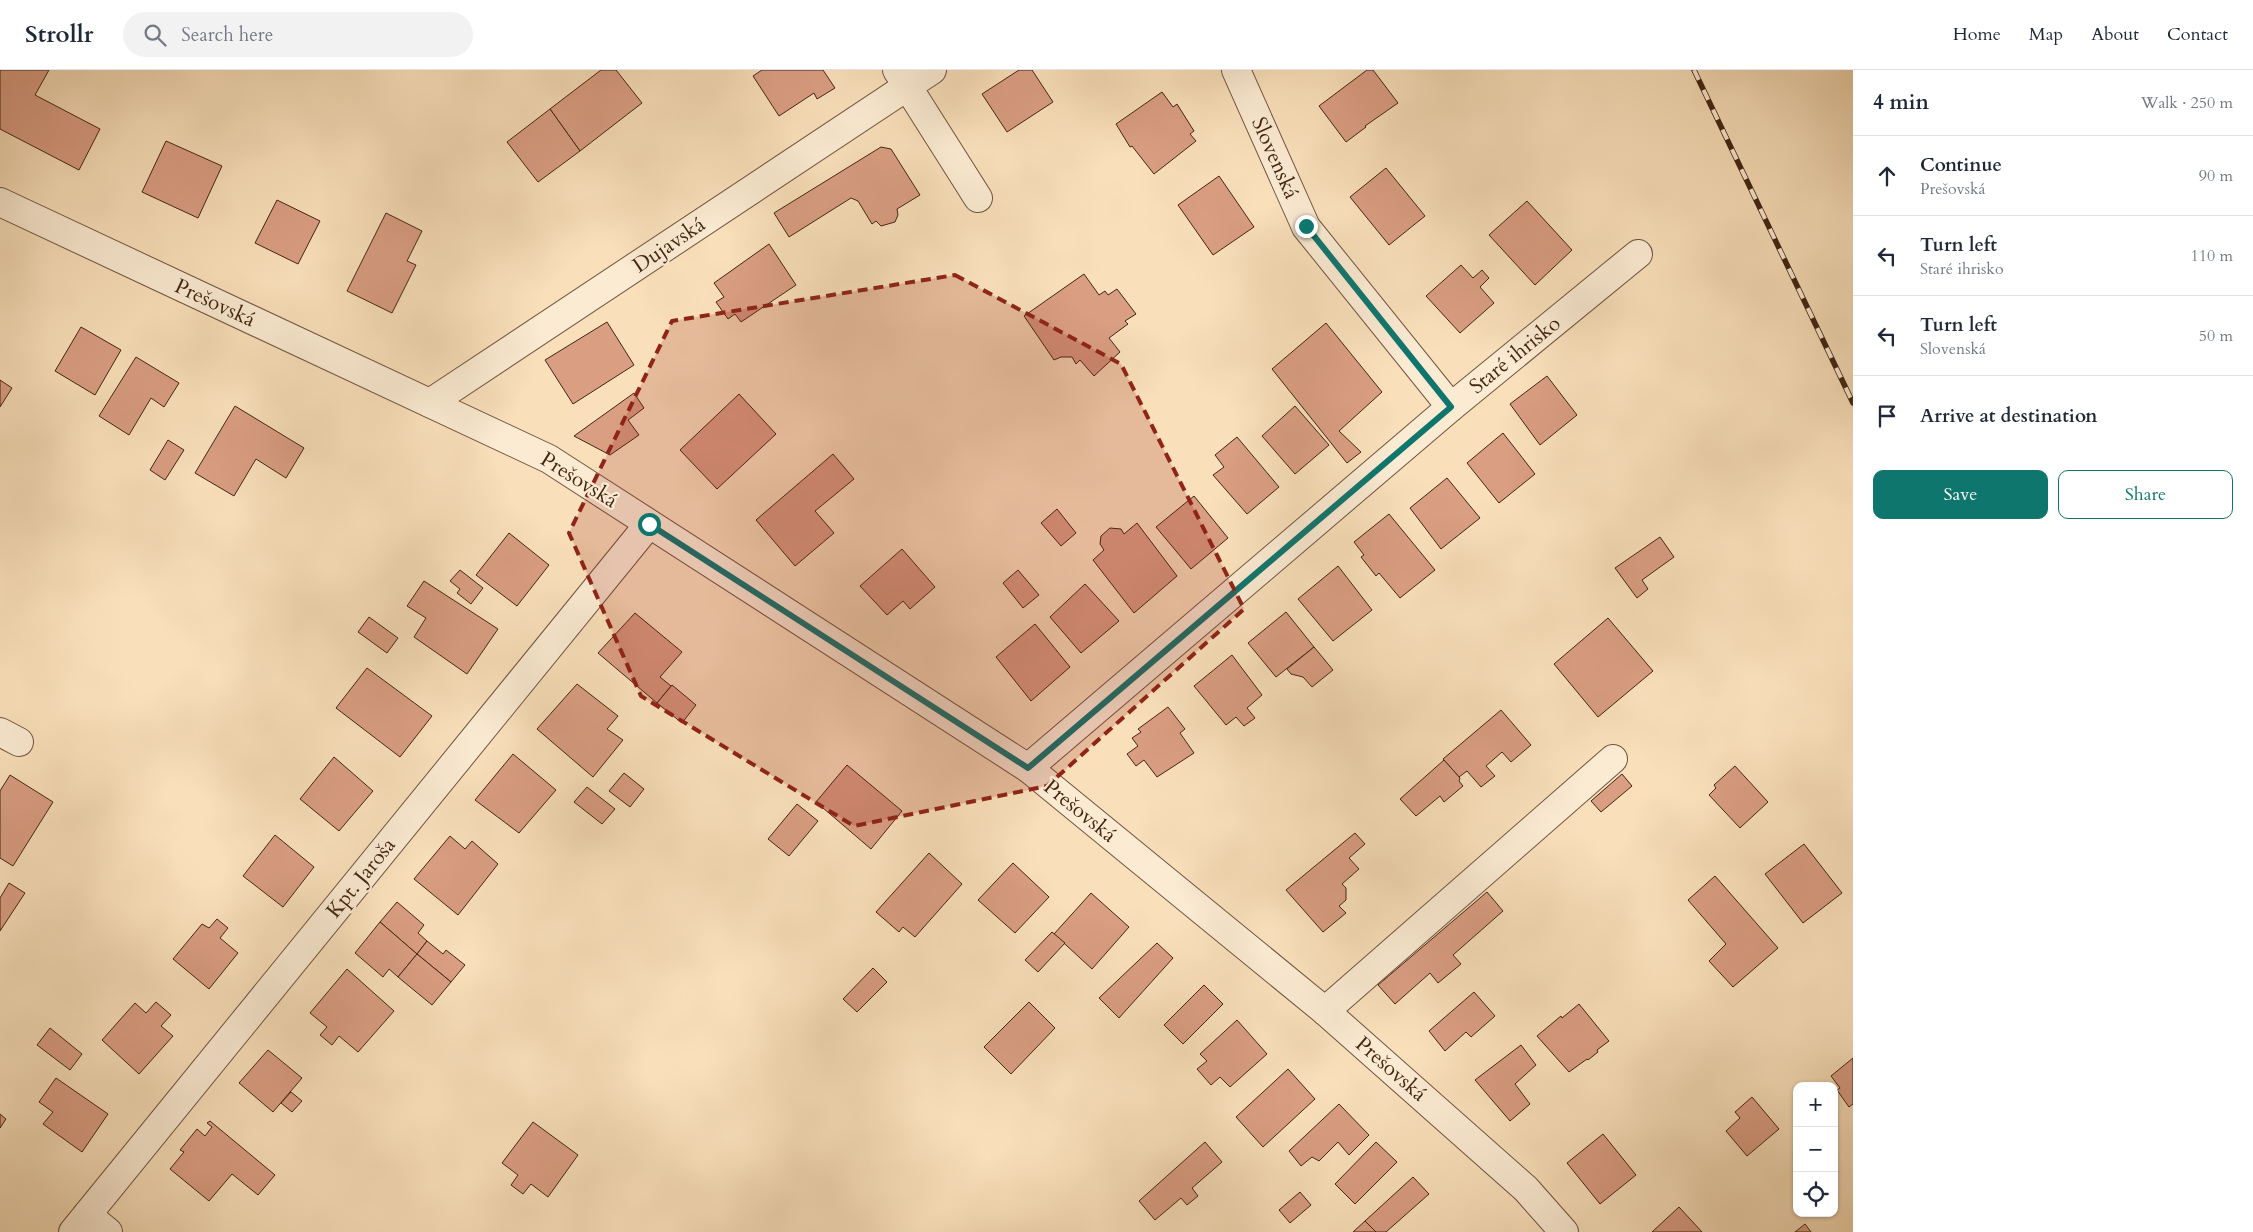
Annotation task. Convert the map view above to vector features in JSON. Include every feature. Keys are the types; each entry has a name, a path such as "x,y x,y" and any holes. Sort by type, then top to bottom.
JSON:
{"street":[{"name":"Dujavská","path":"430,403 902,78 932,70"},
{"name":"Slovenská","path":"1236,70 1306,226 1451,407"},
{"path":"902,78 978,198"},
{"name":"Prešovská","path":"0,202 549,459 1028,768 1325,1011 1526,1189 1564,1232"},
{"name":"Staré ihrisko","path":"1028,768 1451,407 1638,254"},
{"name":"Kpt. Jaroša","path":"80,1223 649,524"},
{"path":"1325,1011 1614,760"},
{"path":"80,1223 108,1232"}],"highlighted area":[{"path":"955,275 1121,364 1244,609 1047,786 854,826 641,696 569,533 672,321"}],"building":[{"path":"0,70 49,70 35,95 100,129 79,170 0,129"},
{"path":"601,70 616,70 642,103 580,151 550,109"},
{"path":"762,70 823,70 835,88 817,99 814,93 779,116 753,76"},
{"path":"1019,70 1032,70 1053,102 1007,132 982,94"},
{"path":"1367,70 1373,70 1398,103 1346,142 1319,106"},
{"path":"1162,92 1173,107 1177,104 1194,131 1190,134 1196,141 1154,174 1132,146 1130,147 1116,124"},
{"path":"550,109 580,151 538,182 507,142"},
{"path":"166,141 222,166 198,218 142,192"},
{"path":"881,147 891,149 920,195 897,209 898,215 895,222 881,226 876,221 872,224 858,201 851,198 789,237 774,213"},
{"path":"1386,168 1425,216 1389,245 1350,197"},
{"path":"1219,176 1254,227 1213,255 1178,205"},
{"path":"277,200 320,221 298,264 255,243"},
{"path":"1527,201 1572,250 1535,285 1489,235"},
{"path":"386,213 422,231 407,261 416,265 392,313 347,291"},
{"path":"769,244 796,285 741,322 735,314 728,319 716,302 724,297 714,283"},
{"path":"1461,265 1473,278 1482,270 1489,278 1480,287 1494,303 1460,333 1426,296"},
{"path":"1084,274 1099,295 1105,291 1108,295 1117,289 1136,314 1125,321 1128,324 1109,338 1120,352 1094,376 1080,360 1076,364 1072,357 1061,357 1054,360 1024,316"},
{"path":"607,322 634,365 573,404 545,360"},
{"path":"1326,323 1382,392 1339,431 1361,452 1347,463 1272,369"},
{"path":"81,327 121,350 95,395 55,371"},
{"path":"136,357 179,383 164,407 151,398 129,435 99,416"},
{"path":"1547,376 1577,415 1540,445 1510,404"},
{"path":"0,380 12,388 0,407"},
{"path":"634,393 644,408 628,420 639,435 610,455 574,436"},
{"path":"739,394 776,434 717,489 680,450"},
{"path":"235,406 304,448 286,478 256,459 234,496 195,473"},
{"path":"1295,406 1329,445 1295,474 1262,436"},
{"path":"1503,433 1535,474 1499,503 1467,463"},
{"path":"1237,437 1279,487 1247,514 1213,475 1224,467 1215,455"},
{"path":"168,440 184,450 165,480 150,470"},
{"path":"833,454 854,479 815,511 834,533 795,566 756,520"},
{"path":"1447,478 1480,518 1441,549 1410,508"},
{"path":"1194,496 1228,538 1191,569 1156,527"},
{"path":"1057,509 1076,533 1061,546 1041,523"},
{"path":"1389,514 1435,570 1400,598 1379,573 1376,576 1361,557 1364,555 1354,542"},
{"path":"1137,523 1177,576 1134,613 1093,560 1104,550 1100,544 1101,536 1110,528 1121,529 1124,534"},
{"path":"509,533 549,565 517,606 476,575"},
{"path":"1660,537 1674,557 1642,580 1648,589 1637,598 1615,568"},
{"path":"902,549 935,587 910,609 903,601 887,615 860,586"},
{"path":"1338,566 1372,610 1333,641 1298,599"},
{"path":"460,570 483,588 471,604 457,593 460,589 450,581"},
{"path":"1018,570 1039,595 1023,608 1003,583"},
{"path":"424,581 498,629 467,674 414,637 426,618 407,606"},
{"path":"1085,584 1119,621 1081,653 1050,617"},
{"path":"1286,612 1314,647 1276,677 1248,643"},
{"path":"635,613 682,652 660,677 671,686 657,703 598,653"},
{"path":"369,617 398,638 387,653 358,632"},
{"path":"1608,618 1653,671 1598,717 1554,664"},
{"path":"1035,624 1070,667 1031,701 996,657"},
{"path":"1314,647 1333,670 1312,687 1303,677 1291,674 1287,669"},
{"path":"1232,655 1262,695 1247,708 1255,718 1244,726 1236,717 1226,725 1194,686"},
{"path":"367,668 432,716 400,757 336,708"},
{"path":"577,684 618,716 607,729 623,740 593,777 537,729"},
{"path":"672,685 696,705 682,723 657,703"},
{"path":"1168,707 1185,729 1180,733 1194,753 1157,777 1144,760 1136,766 1127,754 1138,746 1132,738 1141,732 1138,729"},
{"path":"1501,710 1531,745 1511,762 1502,752 1486,766 1495,776 1481,787 1467,771 1459,777 1443,759"},
{"path":"513,754 556,790 519,833 475,800"},
{"path":"334,757 373,791 339,831 300,799"},
{"path":"1444,760 1460,778 1459,781 1463,786 1444,802 1440,796 1416,816 1400,799"},
{"path":"847,765 902,811 871,849 816,802"},
{"path":"1735,766 1768,802 1740,828 1709,795 1716,788 1714,785"},
{"path":"624,773 644,789 630,807 609,791"},
{"path":"1622,774 1632,786 1601,812 1591,801"},
{"path":"10,775 53,802 13,866 0,858 0,791"},
{"path":"587,787 615,809 602,824 574,802"},
{"path":"797,804 818,821 789,856 768,839"},
{"path":"1355,833 1365,844 1349,858 1359,869 1342,884 1346,888 1346,900 1339,906 1346,913 1323,932 1286,890"},
{"path":"275,835 314,867 283,907 243,876"},
{"path":"450,836 465,849 472,841 498,864 458,915 414,879"},
{"path":"1804,844 1842,893 1803,923 1765,874"},
{"path":"929,853 962,884 915,937 903,927 899,932 876,912"},
{"path":"1013,863 1049,897 1015,933 978,900"},
{"path":"1715,876 1778,948 1733,987 1709,961 1726,944 1688,900"},
{"path":"9,883 25,893 0,931 0,898"},
{"path":"1487,892 1503,911 1453,955 1461,964 1438,983 1430,973 1395,1004 1378,985"},
{"path":"1091,893 1129,927 1092,969 1054,934"},
{"path":"397,902 424,925 418,933 427,941 417,954 380,922"},
{"path":"217,919 228,928 220,938 238,953 209,989 173,959 202,924 209,928"},
{"path":"380,922 417,954 398,977 389,969 383,977 355,953"},
{"path":"1052,932 1065,943 1038,972 1025,960"},
{"path":"427,941 443,954 446,950 465,965 451,982 417,954"},
{"path":"1157,943 1173,958 1119,1018 1099,998"},
{"path":"417,954 451,982 432,1005 398,977"},
{"path":"873,968 887,982 857,1012 843,999"},
{"path":"347,969 394,1011 358,1052 339,1036 332,1045 320,1035 327,1027 310,1013"},
{"path":"1204,985 1223,1004 1183,1044 1164,1025"},
{"path":"1474,992 1495,1016 1471,1037 1466,1032 1445,1051 1429,1031"},
{"path":"156,1002 171,1015 161,1026 173,1036 139,1074 102,1040 135,1003 146,1013"},
{"path":"1029,1002 1055,1028 1011,1074 984,1047"},
{"path":"1579,1004 1609,1041 1588,1060 1569,1072 1537,1036"},
{"path":"1237,1020 1267,1054 1230,1087 1220,1077 1211,1085 1197,1069 1207,1061 1200,1054"},
{"path":"50,1028 82,1054 70,1070 37,1045"},
{"path":"1521,1045 1536,1065 1515,1084 1530,1104 1510,1121 1475,1080"},
{"path":"268,1050 302,1078 273,1112 239,1083"},
{"path":"1853,1058 1853,1104 1849,1107 1838,1091 1840,1088 1838,1082 1836,1082 1831,1076"},
{"path":"1288,1069 1315,1099 1263,1147 1236,1117"},
{"path":"56,1078 108,1114 82,1152 43,1124 53,1112 39,1102"},
{"path":"291,1092 302,1101 292,1112 281,1103"},
{"path":"1752,1097 1779,1129 1747,1156 1726,1131 1740,1118 1735,1112"},
{"path":"1339,1104 1369,1135 1349,1155 1338,1142 1319,1161 1312,1157 1301,1166 1289,1151"},
{"path":"0,1114 6,1119 0,1128"},
{"path":"210,1121 275,1175 258,1195 232,1174 209,1201 170,1169 184,1152 180,1150 197,1129 205,1136 212,1127 207,1123"},
{"path":"533,1122 578,1155 548,1197 531,1184 523,1194 511,1185 518,1175 502,1163"},
{"path":"1603,1134 1636,1175 1600,1204 1567,1163"},
{"path":"1205,1142 1222,1162 1192,1188 1198,1196 1187,1205 1181,1198 1155,1220 1139,1201"},
{"path":"1376,1142 1397,1162 1355,1204 1335,1184"},
{"path":"1413,1177 1429,1194 1386,1232 1376,1232 1365,1221"},
{"path":"1300,1192 1311,1205 1290,1223 1279,1210"},
{"path":"1679,1207 1702,1232 1652,1232"},
{"path":"1365,1221 1376,1232 1353,1232"},
{"path":"1805,1224 1811,1232 1795,1232"}],"railway":[{"path":"1694,70 1853,403"}],"route":[{"path":"649,524 1028,768 1451,407 1306,226"}]}
